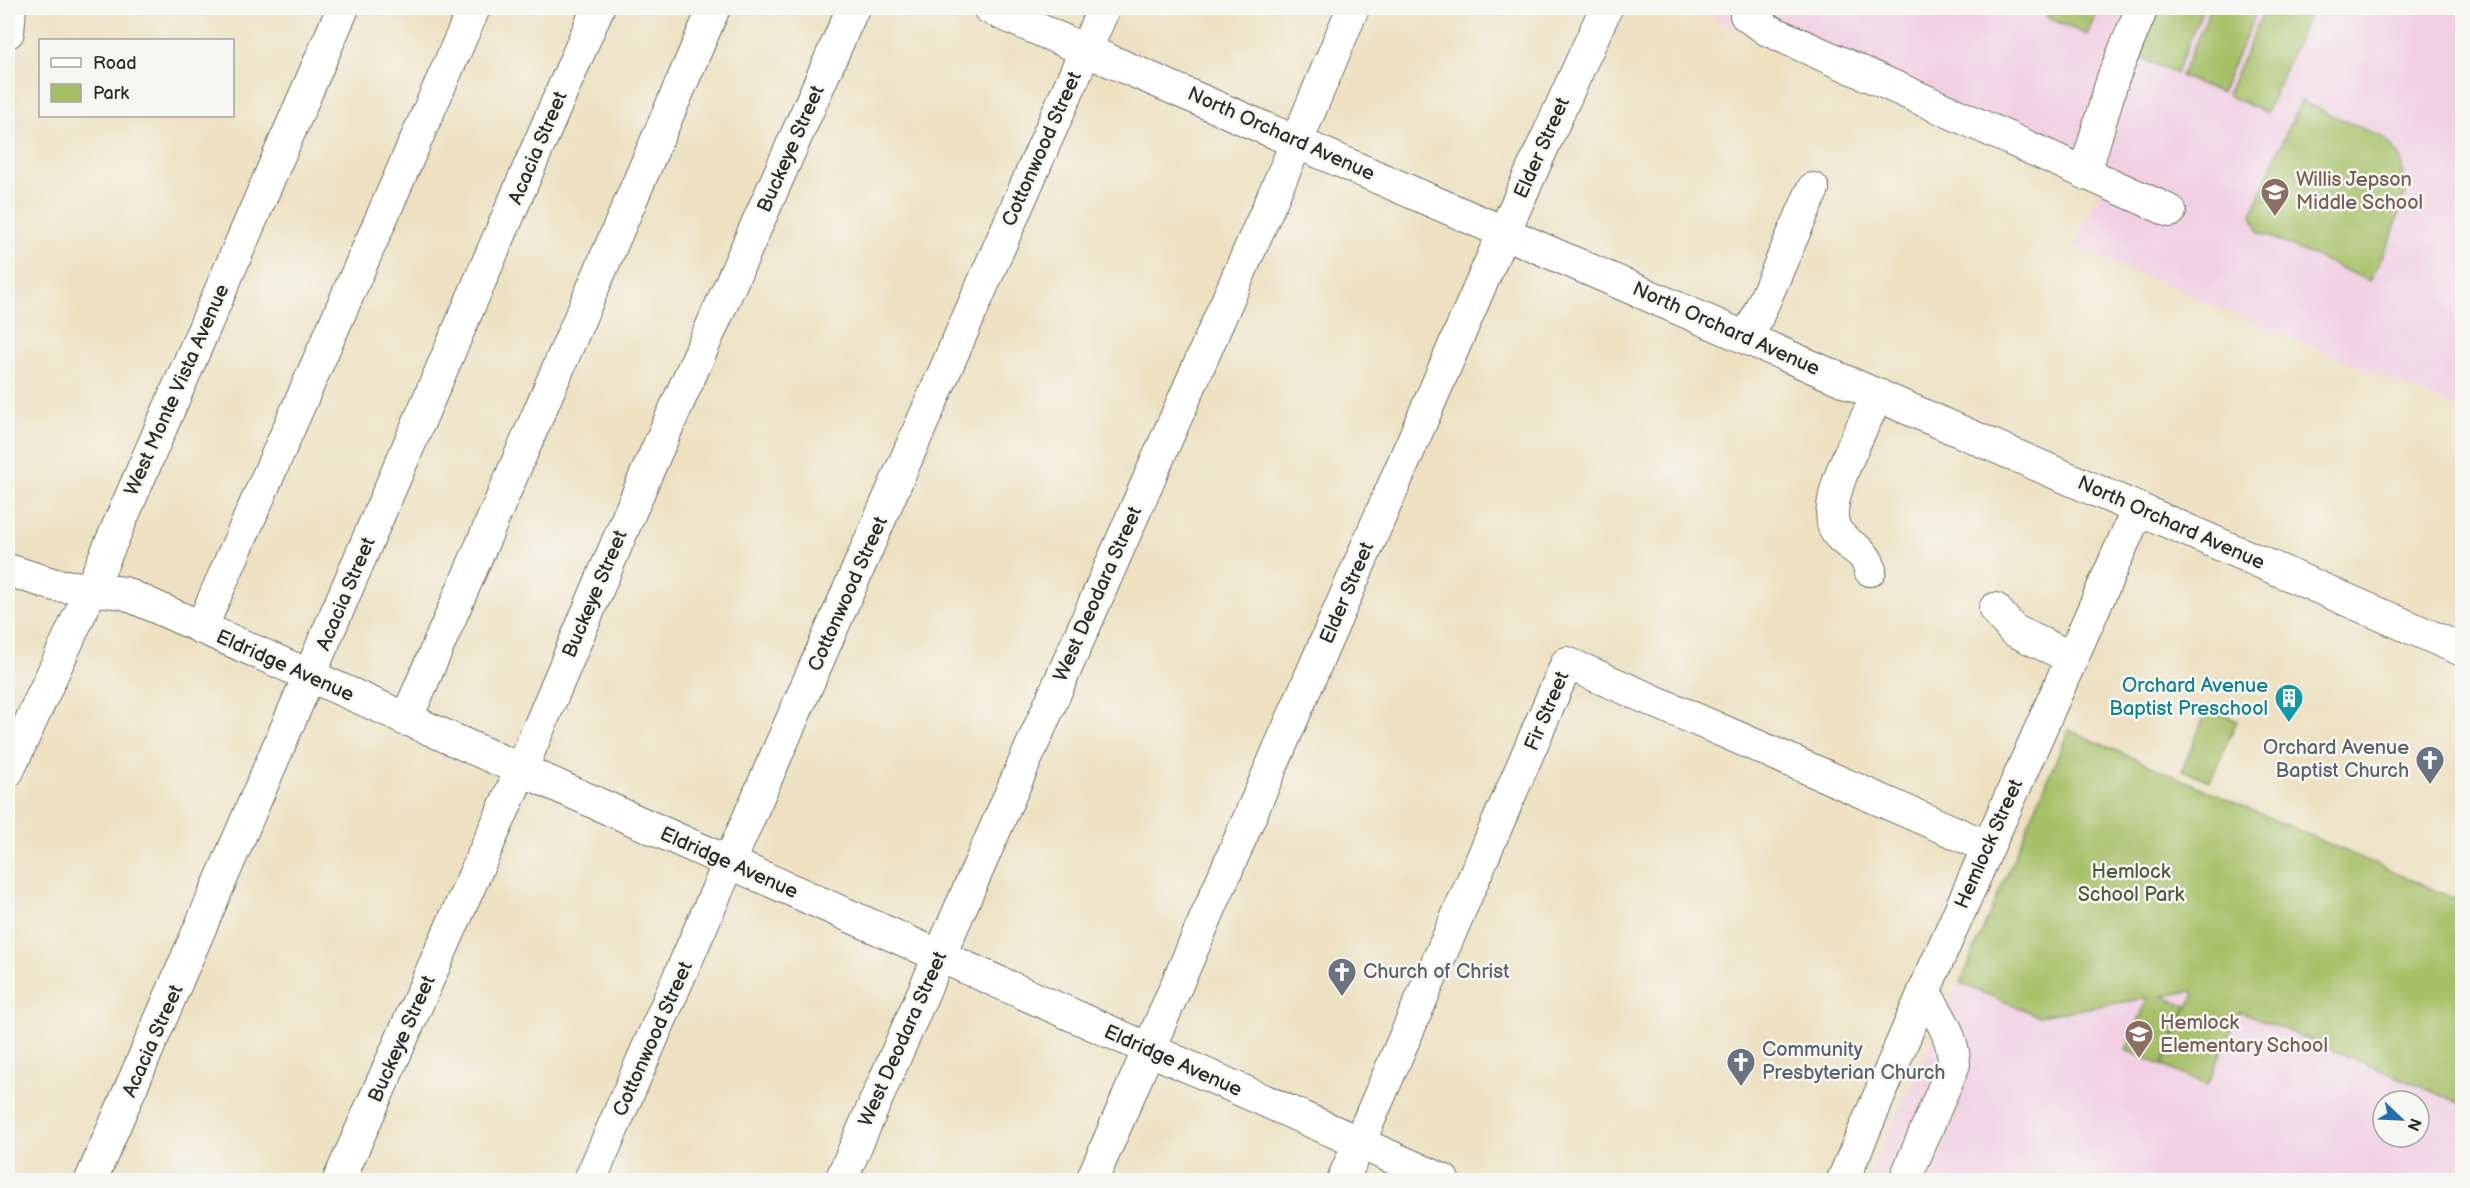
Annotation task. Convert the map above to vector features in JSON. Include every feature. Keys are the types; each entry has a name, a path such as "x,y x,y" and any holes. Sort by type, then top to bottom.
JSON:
{"street":[{"path":"8,32 10,8"},
{"name":"West Monte Vista Avenue","path":"8,771 90,589 343,8"},
{"path":"201,628 474,8"},
{"name":"Acacia Street","path":"91,1180 598,8"},
{"path":"406,720 714,8"},
{"name":"Buckeye Street","path":"339,1180 521,770 645,477 853,8"},
{"name":"North Orchard Avenue","path":"989,8 2463,650"},
{"name":"Cottonwood Street","path":"590,1180 1104,8"},
{"name":"West Deodara Street","path":"841,1180 1353,8"},
{"name":"Elder Street","path":"1092,1180 1504,232 1606,8"},
{"path":"2085,173 2113,78 2142,8"},
{"path":"1746,15 1768,30 2170,211"},
{"path":"1748,338 1813,189"},
{"path":"1870,570 1865,555 1841,538 1834,528 1832,516 1840,478 1878,395"},
{"name":"Hemlock Street","path":"1843,1180 2138,509"},
{"name":"Eldridge Avenue","path":"8,570 55,585 124,593 1148,1051 1443,1180"},
{"path":"1995,609 2013,630 2072,658"},
{"name":"Fir Street","path":"1343,1180 1567,663 1988,847"},
{"path":"1905,1180 1954,1064 1954,1049 1946,1028 1924,992"}],"shaded area":[{"name":"Willis Jepson Middle School","path":"1689,8 2462,8 2462,410 2075,246 2101,188"},
{"name":"Hemlock Elementary School","path":"1960,983 2039,1016 2191,991 2426,1089 2371,1089 2371,1149 2431,1149 2431,1091 2462,1104 2462,1180 1867,1180"}],"green space":[{"path":"2051,8 2099,8 2087,35 2046,17"},
{"path":"2157,8 2203,8 2176,74 2137,56"},
{"path":"2211,8 2258,8 2221,93 2181,76"},
{"path":"2265,8 2312,8 2266,113 2227,95"},
{"path":"2301,101 2386,139 2401,160 2405,195 2392,236 2370,281 2259,232 2252,215"},
{"path":"2208,708 2237,721 2210,781 2182,770"},
{"name":"Hemlock School Park","path":"2069,730 2462,902 2462,1104 2431,1091 2431,1089 2426,1089 2240,1011 2207,1085 2163,1066 2194,993 2191,991 2163,996 2187,1006 2161,1065 2126,1050 2148,998 2039,1016 1960,983"}],"place":[{"name":"Willis Jepson Middle School","path":"2275,218"},
{"name":"Orchard Avenue Baptist Preschool","path":"2289,724"},
{"name":"Orchard Avenue Baptist Church","path":"2430,786"},
{"name":"Church of Christ","path":"1342,998"},
{"name":"Hemlock Elementary School","path":"2139,1060"},
{"name":"Community Presbyterian Church","path":"1741,1088"}]}
